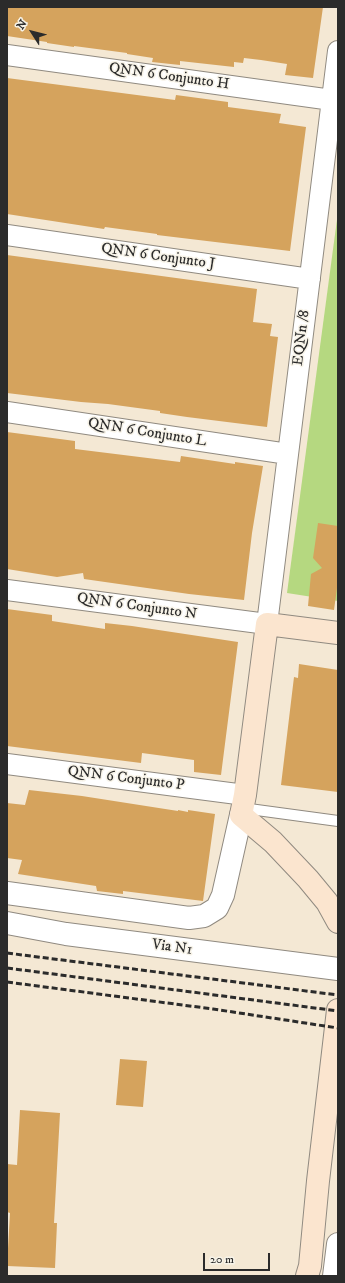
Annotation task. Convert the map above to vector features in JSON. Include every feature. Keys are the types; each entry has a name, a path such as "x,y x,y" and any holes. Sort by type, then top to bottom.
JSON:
{"main road":[{"path":"338,633 267,624 243,806 327,902 338,922"},
{"path":"307,1276 310,1266 318,1181 338,1010"}],"street":[{"name":"EQNn /8","path":"267,624 338,51"},
{"name":"QNN 6 Conjunto H","path":"7,55 332,100"},
{"name":"QNN 6 Conjunto J","path":"7,235 310,279"},
{"name":"QNN 6 Conjunto L","path":"7,412 288,454"},
{"name":"QNN 6 Conjunto N","path":"7,590 267,624"},
{"name":"QNN 6 Conjunto P","path":"7,764 243,806"},
{"path":"7,892 190,918 204,916 217,908 223,895 243,806"},
{"name":"Via N1","path":"7,923 74,935 338,969"},
{"path":"334,1276 338,1244"}],"lane":[{"path":"243,806 338,821"}],"green space":[{"path":"338,212 338,601 287,593"}],"building":[{"path":"7,7 323,7 313,78 285,75 287,64 261,60 244,58 243,63 234,62 234,67 180,61 180,65 152,62 153,58 127,53 74,47 7,36"},
{"path":"7,78 175,100 176,95 228,102 228,107 281,114 279,123 306,127 290,251 157,235 105,227 104,229 7,214"},
{"path":"7,255 257,289 253,322 272,324 270,336 278,337 267,427 187,417 160,413 160,411 108,404 7,393"},
{"path":"7,432 75,441 75,449 180,462 181,456 235,464 235,462 263,466 252,533 244,600 189,594 84,579 83,573 57,577 7,569"},
{"path":"318,523 338,526 338,589 337,588 334,610 308,606 311,574 322,568 313,558"},
{"path":"7,609 52,615 52,621 105,629 105,623 238,642 221,775 194,772 194,760 142,753 141,763 7,746"},
{"path":"299,664 338,670 338,792 281,785 294,677 298,678"},
{"path":"29,790 82,796 178,811 188,812 188,810 215,814 203,901 123,891 123,894 97,891 96,886 18,874 22,860 7,858 7,803 25,805"},
{"path":"120,1059 147,1061 143,1107 116,1105"},
{"path":"20,1110 60,1113 54,1223 57,1223 55,1268 7,1266 10,1213 7,1212 7,1164 17,1165"}],"railway":[{"path":"7,953 338,995"},
{"path":"7,968 338,1011"},
{"path":"7,982 213,1009 338,1028"}]}
